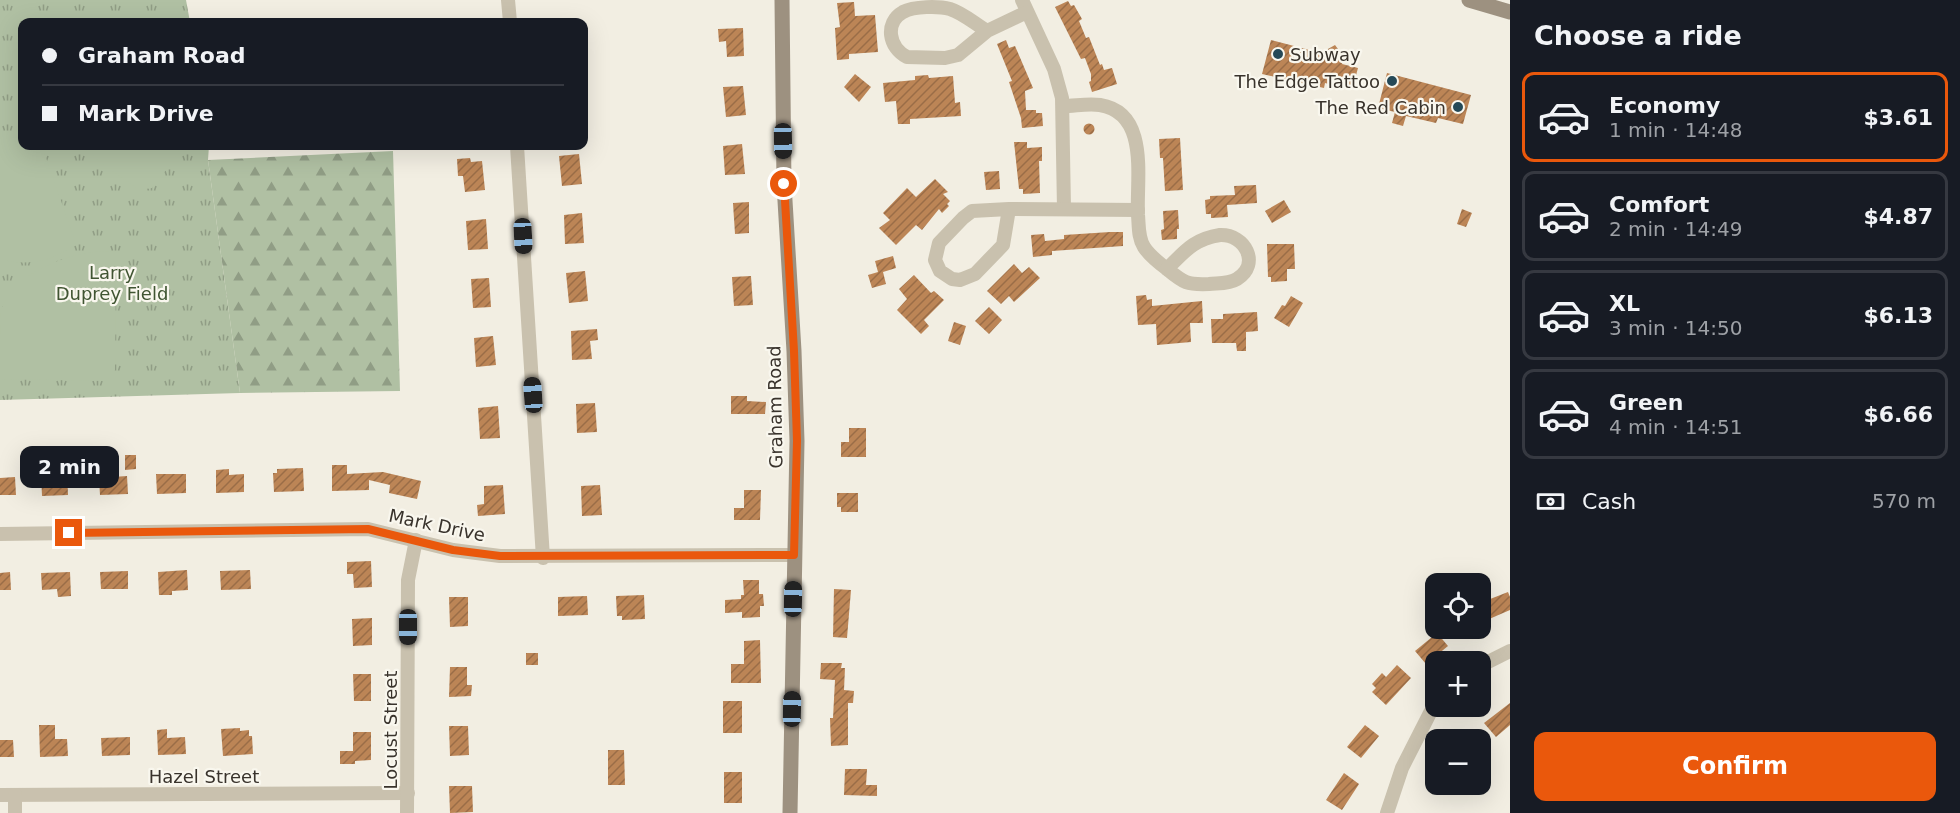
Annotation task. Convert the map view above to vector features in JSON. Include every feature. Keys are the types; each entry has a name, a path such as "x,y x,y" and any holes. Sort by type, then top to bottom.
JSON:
{"street":[{"path":"508,0 510,18"},
{"name":"Graham Road","path":"782,0 784,184 797,441 790,813"},
{"path":"1469,0 1510,12"},
{"path":"987,31 954,11 934,8 909,9 903,12 894,21 891,33 894,45 907,57 945,58 963,52 987,31 1025,6 1054,69 1063,106 1064,209"},
{"path":"1063,106 1102,105 1117,112 1131,126 1137,147 1139,233 1143,245 1167,269 1182,282 1190,285 1231,282 1242,275 1248,256 1246,248 1235,237 1220,235 1205,237 1195,243 1167,269"},
{"path":"518,150 543,558"},
{"path":"1009,209 1003,245 975,274 960,280 952,279 940,271 935,260 936,249 967,214 978,210 1009,209 1064,209 1138,210"},
{"name":"Mark Drive","path":"0,534 368,529 465,552 500,556 543,558 794,555"},
{"name":"Locust Street","path":"407,813 408,580 416,540"},
{"path":"1491,660 1510,651"},
{"path":"1388,813 1402,768 1428,717"},
{"name":"Hazel Street","path":"0,795 408,793"},
{"path":"15,795 15,813"}],"green space":[{"name":"Larry Duprey Field","path":"0,0 186,0 189,18 18,18 18,150 209,150 208,160 240,393 0,400"},
{"path":"18,145 18,150 43,150 76,244 59,255 40,261 20,262 0,259 0,156"},
{"path":"86,150 180,150 152,188 140,190"},
{"path":"393,151 400,391 240,393 208,160"},
{"path":"103,251 116,252 115,370 108,379 102,381 0,379 1,309 9,296 19,284 44,267 73,256"}],"building":[{"path":"1068,1 1071,6 1074,5 1082,19 1079,21 1086,38 1089,37 1100,65 1102,64 1104,70 1112,68 1117,84 1092,92 1089,82 1091,74 1085,58 1081,59 1055,7"},
{"path":"854,2 855,16 875,15 878,52 849,54 849,59 837,60 835,28 840,27 837,3"},
{"path":"743,28 744,56 727,57 726,41 719,42 718,29"},
{"path":"1006,40 1009,48 1015,46 1033,88 1025,91 1026,110 1036,110 1036,113 1042,113 1043,126 1022,128 1009,82 1012,81 997,44"},
{"path":"1271,40 1321,53 1335,45 1344,57 1342,64 1358,68 1353,86 1337,82 1336,86 1325,83 1324,88 1262,74"},
{"path":"1387,73 1471,95 1463,124 1438,118 1436,123 1406,116 1403,126 1392,123 1395,112 1378,108"},
{"path":"855,74 871,87 859,102 844,87"},
{"path":"928,75 929,78 953,76 955,103 960,102 961,116 910,119 910,124 898,124 896,101 885,102 883,83 915,80 915,76"},
{"path":"743,86 746,115 726,117 723,87"},
{"path":"1089,124 1093,125 1093,133 1089,134 1085,133 1084,129 1085,125"},
{"path":"1180,138 1183,190 1165,191 1159,139"},
{"path":"1014,142 1027,142 1027,148 1042,147 1042,161 1039,161 1040,193 1023,194 1023,189 1019,189"},
{"path":"742,144 745,174 725,175 723,146"},
{"path":"579,154 582,184 562,186 559,156"},
{"path":"470,158 471,162 482,161 485,190 465,192 463,176 458,176 457,159"},
{"path":"999,171 1000,189 986,190 984,172"},
{"path":"935,179 948,192 943,194 950,201 947,204 949,206 942,213 939,209 922,230 916,225 896,245 879,228 890,220 883,213 907,188 916,197"},
{"path":"1256,185 1257,203 1227,205 1228,217 1211,218 1211,214 1206,214 1205,200 1210,199 1210,196 1235,195 1234,186"},
{"path":"1284,200 1291,212 1272,223 1265,211"},
{"path":"749,202 749,233 735,234 733,203"},
{"path":"1462,209 1472,213 1466,227 1457,224"},
{"path":"1178,210 1177,239 1162,240 1163,211"},
{"path":"582,213 584,243 565,244 564,215"},
{"path":"486,219 488,249 468,250 466,221"},
{"path":"1123,232 1123,246 1052,251 1052,255 1033,257 1031,235 1044,234 1045,241 1064,239 1064,235"},
{"path":"1267,244 1294,244 1295,269 1287,269 1287,281 1271,282 1271,277 1268,277"},
{"path":"893,256 896,268 883,272 886,284 872,288 868,275 878,272 875,261"},
{"path":"1014,264 1022,273 1029,267 1040,278 1014,302 1009,296 1001,304 987,291"},
{"path":"585,271 588,301 569,303 566,273"},
{"path":"914,275 931,293 934,291 944,300 924,320 929,326 921,334 897,310 907,299 899,289"},
{"path":"751,276 753,305 734,306 732,277"},
{"path":"489,278 491,307 473,308 471,279"},
{"path":"1146,295 1147,300 1152,299 1152,306 1202,301 1203,323 1190,323 1191,342 1157,345 1156,324 1138,325 1136,296"},
{"path":"1291,296 1303,303 1289,327 1274,318"},
{"path":"989,307 1002,320 989,334 975,321"},
{"path":"1257,312 1258,331 1246,332 1246,351 1237,351 1236,343 1212,343 1211,319 1223,319 1223,314"},
{"path":"954,322 966,326 960,345 948,341"},
{"path":"597,329 598,340 590,341 592,359 572,360 571,331"},
{"path":"493,336 496,365 476,367 474,338"},
{"path":"731,396 747,396 747,401 766,402 765,414 731,414"},
{"path":"595,403 597,432 577,433 576,404"},
{"path":"498,406 500,438 480,439 478,408"},
{"path":"849,428 866,428 866,457 841,457 841,442 849,442"},
{"path":"125,455 136,455 136,469 125,470"},
{"path":"332,465 347,465 347,474 383,472 421,481 417,499 389,493 390,485 369,480 369,490 332,491"},
{"path":"303,468 304,491 274,492 273,473 277,473 277,469"},
{"path":"229,469 229,475 244,474 244,492 216,493 216,470"},
{"path":"67,472 68,495 42,496 41,473"},
{"path":"156,474 186,474 186,493 157,494"},
{"path":"127,476 128,494 100,495 99,478"},
{"path":"15,477 16,495 0,495 0,478"},
{"path":"503,485 505,514 478,516 477,505 484,504 484,486"},
{"path":"600,485 602,515 582,516 581,486"},
{"path":"744,490 761,490 760,520 734,520 734,508 744,508"},
{"path":"837,493 858,493 858,512 841,512 841,507 837,507"},
{"path":"371,561 372,587 354,588 353,574 347,574 347,562"},
{"path":"187,570 188,590 172,591 172,595 159,595 158,572"},
{"path":"250,570 251,589 221,590 220,571"},
{"path":"128,571 128,589 101,589 100,572"},
{"path":"10,572 11,590 0,590 0,573"},
{"path":"70,572 71,596 58,597 57,589 42,590 41,573"},
{"path":"743,580 759,580 759,594 763,594 764,606 760,606 760,617 742,618 742,612 725,613 725,600 741,599 741,595 744,595"},
{"path":"834,589 851,590 847,638 833,637"},
{"path":"1508,592 1510,610 1491,618 1491,599"},
{"path":"644,595 645,619 622,620 622,616 617,616 616,596"},
{"path":"587,596 588,615 558,616 558,597"},
{"path":"449,597 468,597 468,626 450,627"},
{"path":"372,618 372,645 353,646 352,619"},
{"path":"1430,639 1442,639 1448,646 1442,651 1425,651 1425,663 1415,651"},
{"path":"760,640 761,683 731,683 731,664 744,664 744,641"},
{"path":"526,653 538,653 538,665 526,665"},
{"path":"821,663 842,663 841,668 845,668 844,690 854,691 853,703 848,703 848,745 831,746 830,718 833,718 835,680 820,679"},
{"path":"1397,665 1411,678 1386,705 1372,692 1376,688 1372,684 1382,673 1386,677"},
{"path":"450,667 467,667 467,685 472,685 471,696 449,697"},
{"path":"353,674 371,674 371,701 354,701"},
{"path":"723,701 742,701 742,733 723,733"},
{"path":"1510,703 1510,725 1496,737 1484,723"},
{"path":"39,725 55,725 55,739 67,739 68,756 40,757"},
{"path":"1365,725 1379,736 1361,758 1347,747"},
{"path":"449,726 468,726 469,755 450,756"},
{"path":"240,728 240,731 249,730 249,736 252,736 253,754 223,756 221,729"},
{"path":"167,729 167,738 185,737 186,754 158,755 157,730"},
{"path":"353,732 371,732 371,760 355,761 355,764 340,764 340,751 353,751"},
{"path":"130,737 130,755 102,756 101,738"},
{"path":"0,740 13,740 14,757 0,757"},
{"path":"608,750 624,750 625,785 608,785"},
{"path":"845,769 867,769 866,785 877,785 877,796 844,795"},
{"path":"724,772 742,772 742,803 724,803"},
{"path":"1344,773 1359,784 1342,810 1326,800"},
{"path":"449,786 472,786 473,812 450,813"}],"place":[{"name":"Subway","path":"1278,54"},
{"name":"The Edge Tattoo","path":"1392,81"},
{"name":"The Red Cabin","path":"1458,107"}],"route":[{"path":"69,533 368,529 453,550 500,556 543,558 794,555 797,441 784,184"}]}
